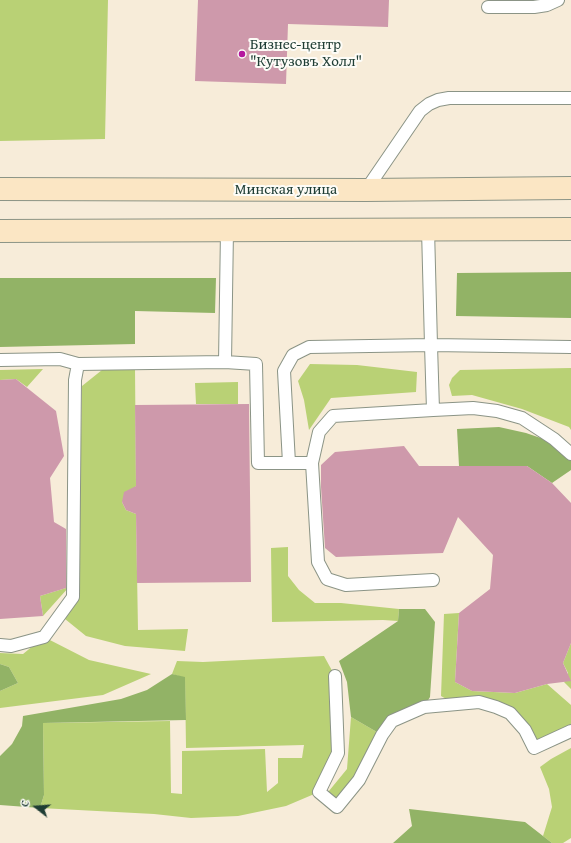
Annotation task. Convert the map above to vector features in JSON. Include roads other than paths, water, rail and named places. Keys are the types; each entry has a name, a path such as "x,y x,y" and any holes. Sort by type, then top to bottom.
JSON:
{"main road":[{"name":"Минская улица","path":"0,189 366,190 571,188"},
{"path":"0,231 571,229"}],"lane":[{"path":"488,7 534,7 547,5 558,0"},
{"path":"366,190 420,111 429,104 438,100 449,98 571,98"},
{"path":"428,229 433,410"},
{"path":"225,362 227,230"},
{"path":"289,463 284,371 293,355 309,347 431,345 571,347"},
{"path":"0,360 60,359 78,364 225,362 256,364 258,463 312,463"},
{"path":"0,645 11,646 44,637 73,597 75,380 78,364"},
{"path":"433,580 346,585 327,579 318,562 312,463 319,432 333,416 473,408 497,411 522,418 554,439 571,454"},
{"path":"335,676 338,753 319,792 337,807 359,780 382,735 392,721 424,707 479,702 496,707 510,714 525,730 534,748 571,731"}],"place":[{"name":"Бизнес-центр \"Кутузовъ Холл\"","path":"242,54"}]}
